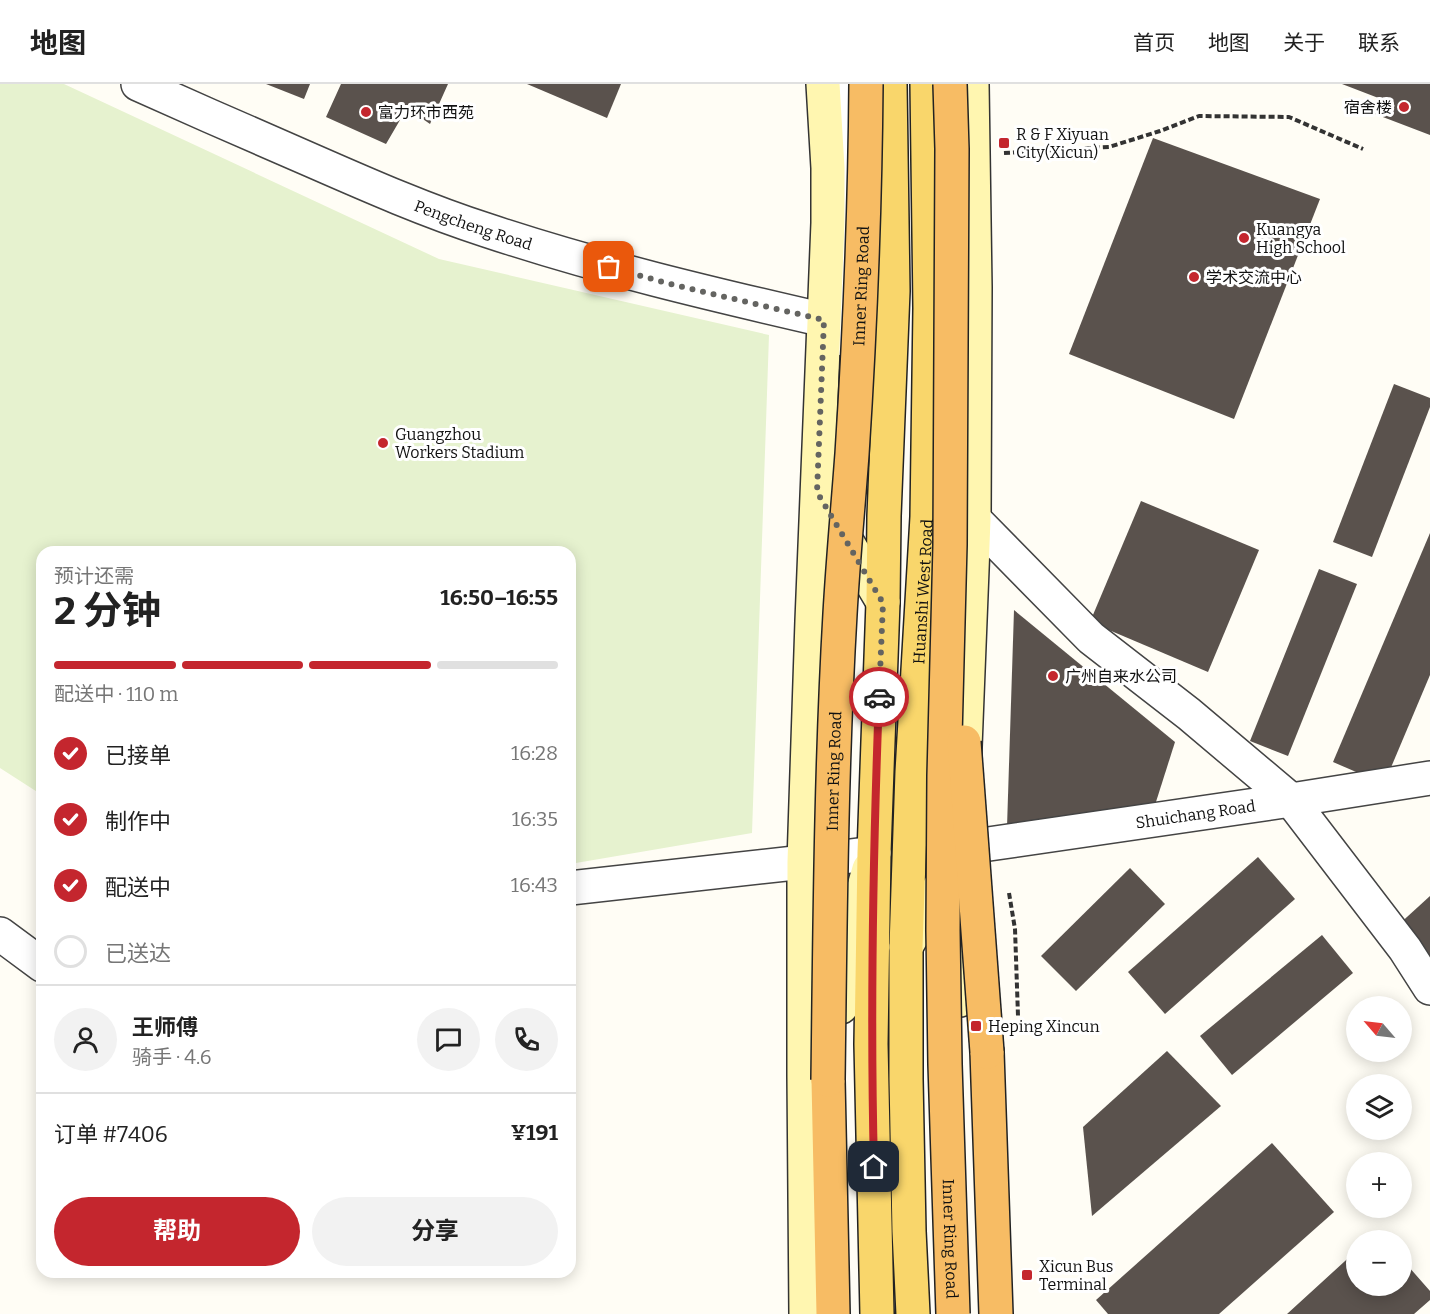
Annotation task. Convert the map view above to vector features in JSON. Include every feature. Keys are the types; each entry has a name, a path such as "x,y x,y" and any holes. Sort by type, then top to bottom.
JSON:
{"highway":[{"name":"Inner Ring Road","path":"833,1314 828,1080 833,782 840,614 860,308 866,84"},
{"name":"Inner Ring Road","path":"950,84 952,149 950,545 944,776 944,931 945,1064 953,1314"},
{"path":"950,545 987,1052 996,1314"},
{"path":"828,1080 828,1314"}],"main road":[{"path":"807,1314 804,862 824,320 837,232 828,168 823,84"},
{"path":"878,1314 871,1044 874,853 893,291 890,84"},
{"name":"Huanshi West Road","path":"913,1314 906,1079 906,947 912,772 927,517 930,308 927,84"},
{"path":"961,1314 958,1185 961,848 974,519 975,287 972,84"},
{"path":"817,492 883,603"},
{"path":"927,517 974,519"},
{"path":"906,947 961,848"},
{"path":"842,1314 841,1004 847,954 874,853"}],"street":[{"name":"Pengcheng Road","path":"138,84 415,205 485,230 674,285 824,320"},
{"path":"822,393 838,332 837,232 845,84"},
{"path":"837,232 893,291"},
{"path":"974,519 1091,638 1189,714 1291,800 1405,949 1430,988"},
{"name":"Shuichang Road","path":"961,848 1430,778"},
{"path":"576,887 874,853"},
{"path":"0,934 36,961"}],"path":[{"path":"973,155 1109,147 1199,116 1289,117 1363,148"}],"green space":[{"name":"Guangzhou Workers Stadium","path":"0,84 64,84 439,259 769,335 752,833 576,863 576,546 36,546 36,791 0,768"}],"building":[{"path":"266,84 310,84 304,99"},
{"name":"富力环市西苑","path":"341,84 448,84 430,124 407,108 386,144 326,117"},
{"path":"527,84 621,84 607,118"},
{"name":"宿舍楼","path":"1342,84 1430,84 1430,135 1375,114 1381,99"},
{"name":"学术交流中心","path":"1153,138 1320,199 1234,419 1069,354"},
{"path":"1394,384 1430,398 1430,407 1372,557 1333,542"},
{"path":"1141,501 1259,550 1208,672 1090,622"},
{"path":"1430,533 1430,675 1384,784 1333,762"},
{"path":"1319,569 1357,584 1288,756 1250,741"},
{"name":"广州自来水公司","path":"1014,610 1175,742 1155,805 1007,827"},
{"path":"1258,857 1295,899 1165,1014 1128,972"},
{"path":"1130,868 1165,904 1076,991 1041,956"},
{"path":"1430,896 1430,965 1396,927"},
{"path":"1322,935 1353,973 1232,1075 1200,1036"},
{"path":"1167,1051 1221,1106 1092,1216 1083,1127"},
{"path":"1272,1143 1334,1212 1219,1314 1108,1314 1096,1300"},
{"path":"1346,1260 1346,1296 1412,1296 1412,1271 1430,1291 1430,1300 1414,1314 1287,1314"}],"way so far":[{"path":"609,267 674,285 824,320 817,492 883,603 879,697"}],"place":[{"name":"宿舍楼","path":"1404,107"},
{"name":"富力环市西苑","path":"366,112"},
{"name":"R & F Xiyuan City(Xicun)","path":"1004,143"},
{"name":"Kuangya High School","path":"1244,238"},
{"name":"学术交流中心","path":"1194,277"},
{"name":"Guangzhou Workers Stadium","path":"383,443"},
{"name":"广州自来水公司","path":"1053,676"},
{"name":"Heping Xincun","path":"976,1026"},
{"name":"Xicun Bus Terminal","path":"1027,1275"}],"route":[{"path":"874,1167 871,1044 879,697"}]}
